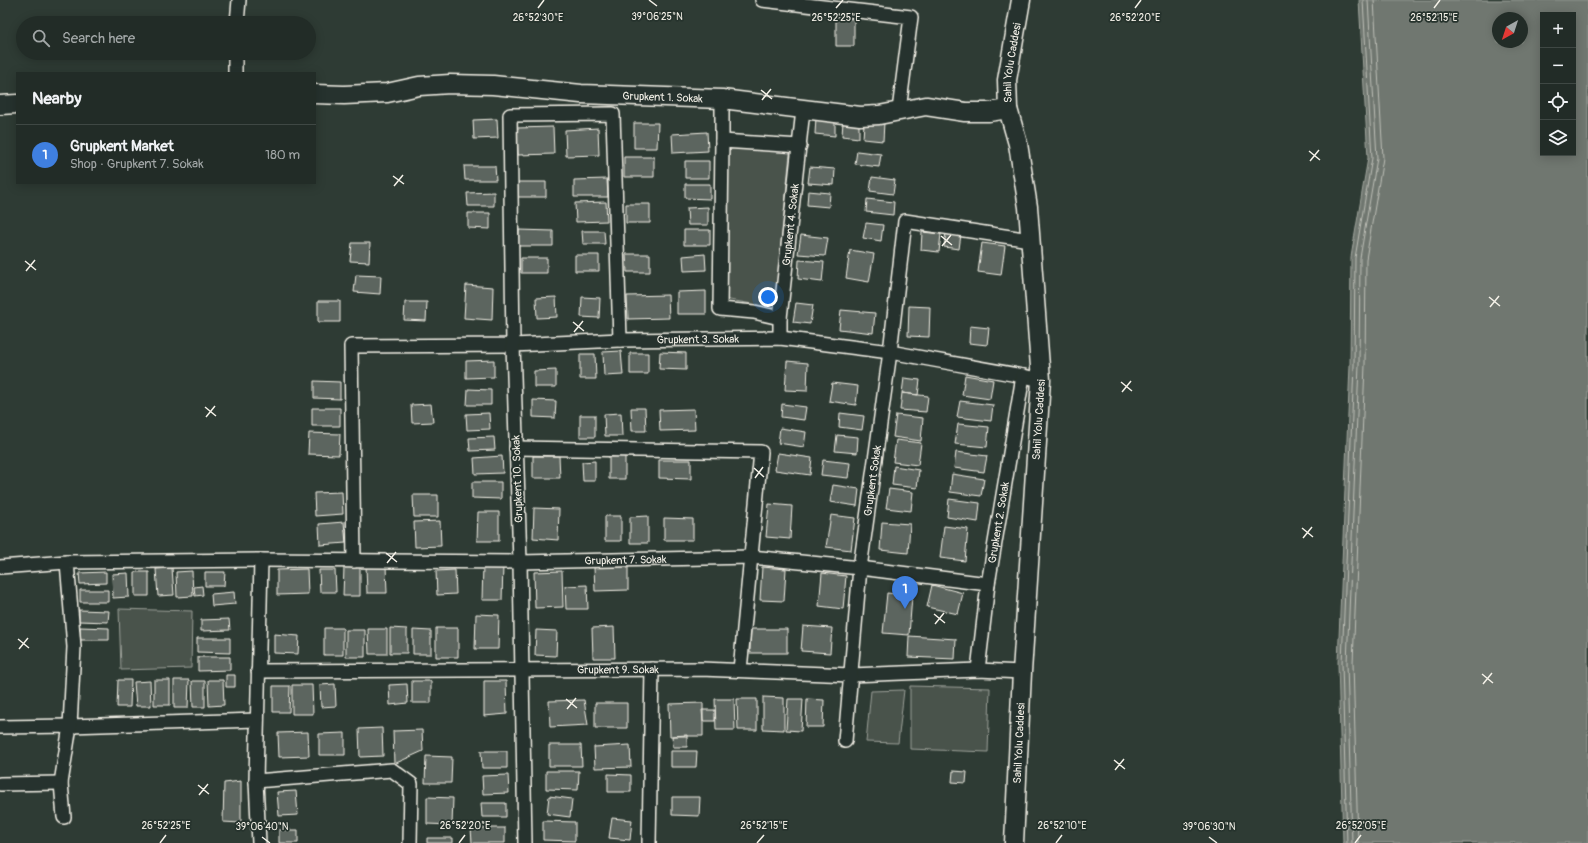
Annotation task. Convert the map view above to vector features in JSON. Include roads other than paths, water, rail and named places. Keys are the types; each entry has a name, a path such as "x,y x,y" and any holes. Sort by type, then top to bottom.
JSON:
{"street":[{"path":"238,16 239,0"},
{"path":"762,0 911,17 899,110"},
{"name":"Sahil Yolu Caddesi","path":"1014,843 1022,672 1041,380 1028,207 1018,144 1008,109 1007,80 1021,0"},
{"path":"235,60 235,72"},
{"name":"Grupkent 1. Sokak","path":"316,94 344,95 387,93 419,86 450,84 493,85 581,94 722,99 860,116 879,115 926,106 965,112 989,112 1008,109"},
{"path":"722,99 720,309 754,312 780,318"},
{"path":"0,105 16,104"},
{"name":"Grupkent 4. Sokak","path":"780,338 780,318 803,110"},
{"name":"Grupkent 10. Sokak","path":"525,843 520,562 512,345 510,115 613,114 620,340"},
{"path":"722,141 800,146"},
{"name":"Grupkent Sokak","path":"845,741 860,568 890,352 905,221 1030,240"},
{"name":"Grupkent 3. Sokak","path":"354,561 351,346 512,345 620,340 780,338 890,352 1041,380"},
{"name":"Grupkent 2. Sokak","path":"978,670 988,584 1023,376"},
{"path":"516,448 761,452 740,670"},
{"name":"Grupkent 7. Sokak","path":"0,567 67,562 261,560 520,562 750,557 860,568 988,584"},
{"path":"259,843 256,781 261,560"},
{"path":"64,817 61,783 70,726 74,647 67,562"},
{"path":"649,843 652,669"},
{"name":"Grupkent 9. Sokak","path":"258,671 652,669 740,670 851,675 978,670 1022,672"},
{"path":"0,727 257,720"},
{"path":"256,781 392,770 411,784 410,843"},
{"path":"0,784 61,783"}],"water":[{"path":"1359,0 1588,0 1588,843 1343,843 1338,663 1350,365 1351,257 1368,158"}],"place":[{"name":"Grupkent Market","path":"905,609"}]}
